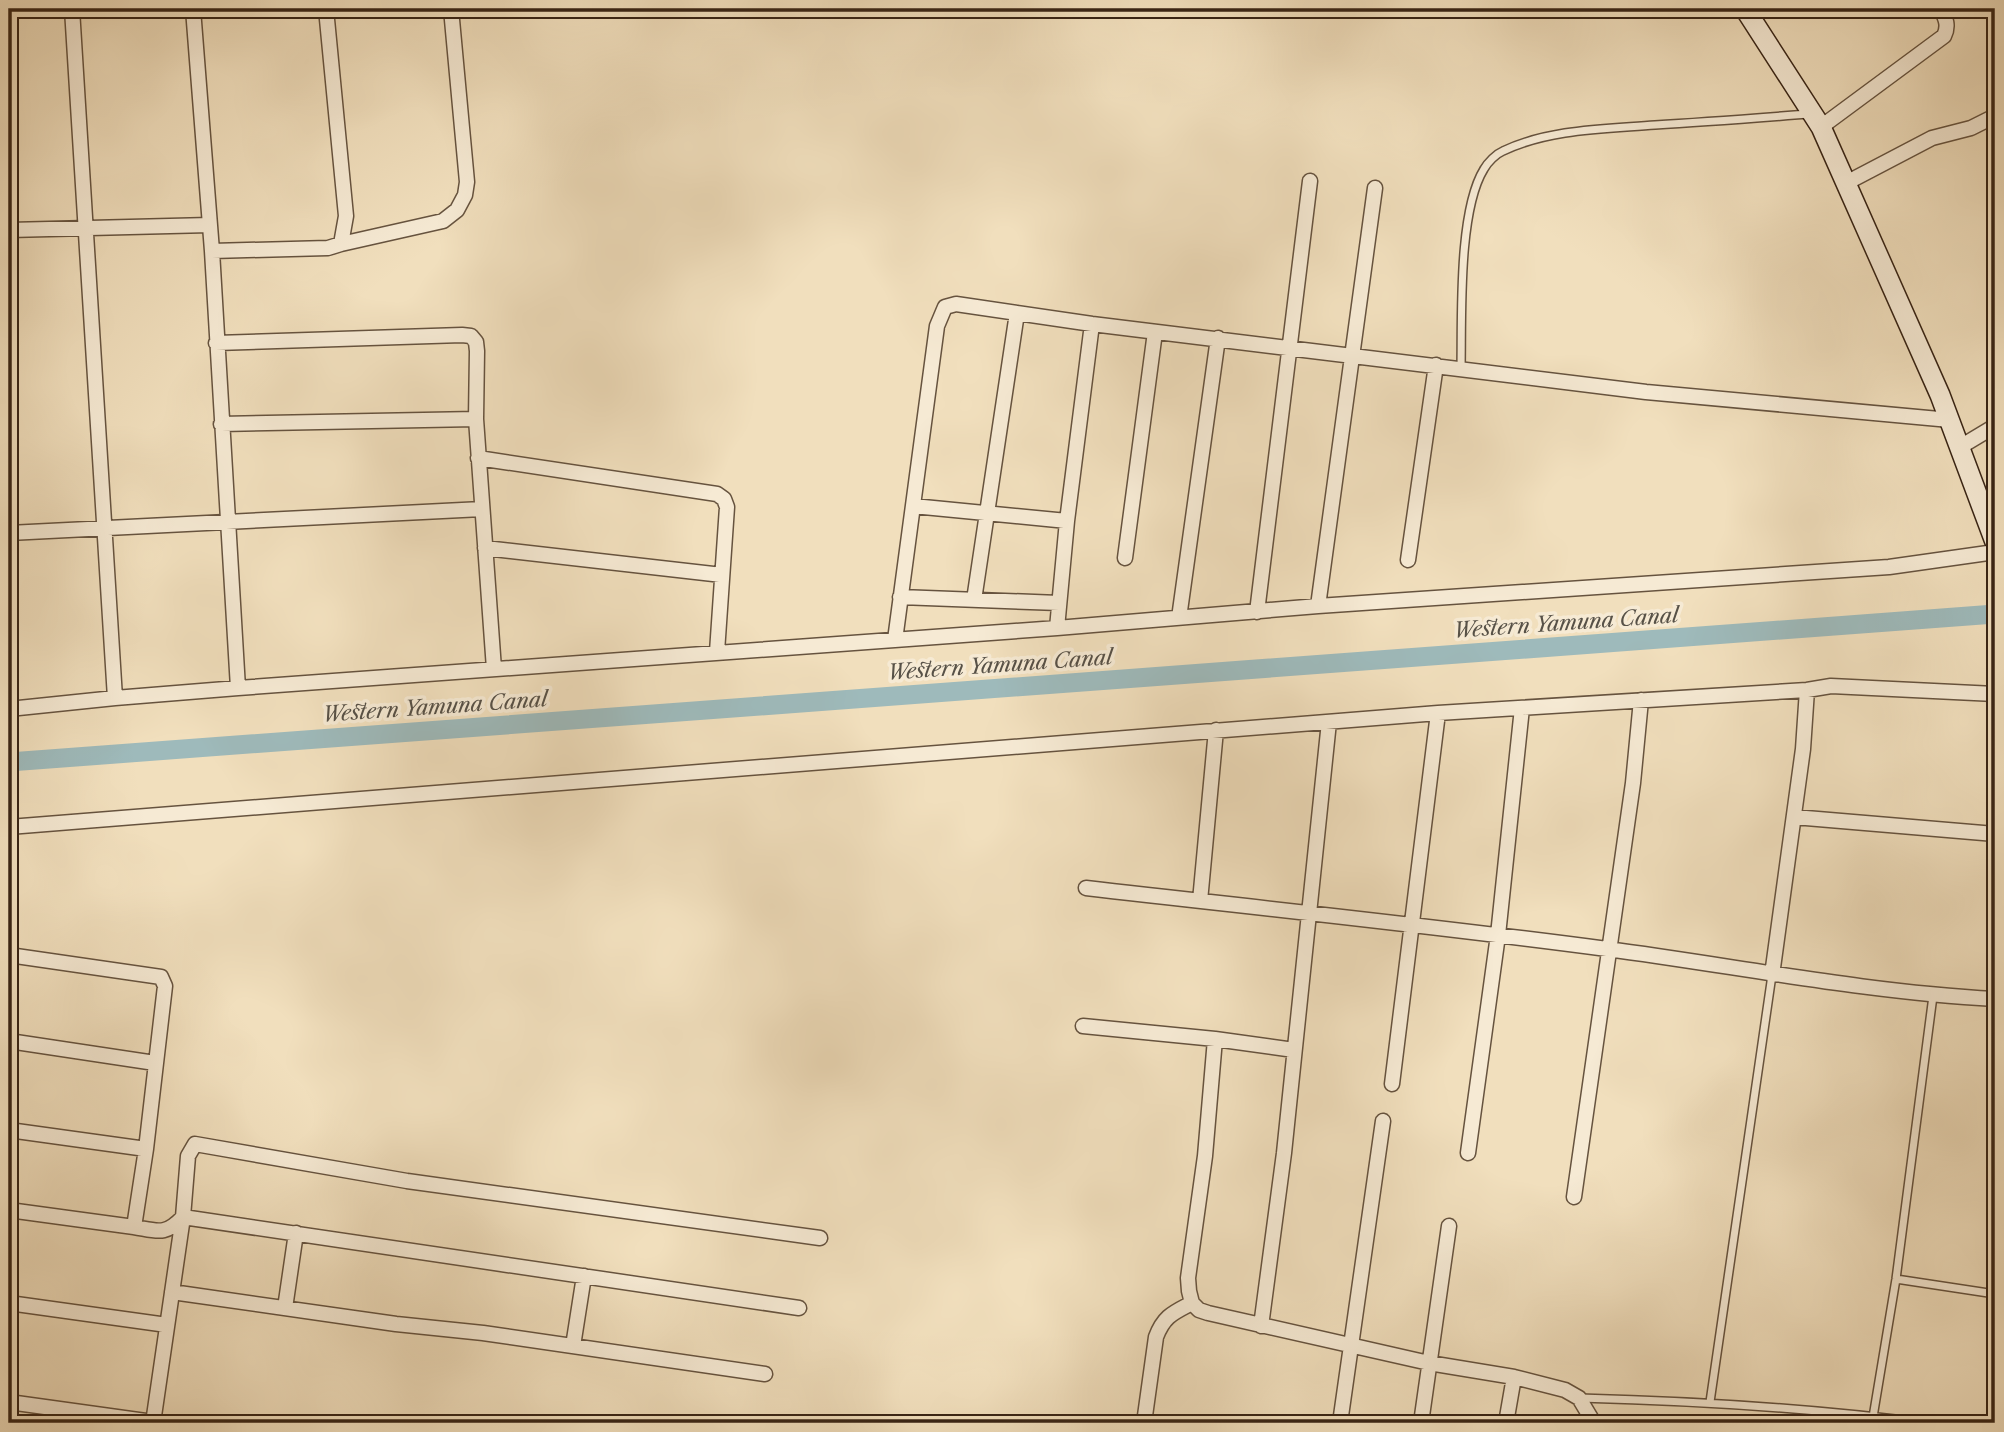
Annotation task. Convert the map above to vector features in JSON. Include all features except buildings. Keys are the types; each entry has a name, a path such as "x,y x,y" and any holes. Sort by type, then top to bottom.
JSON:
{"main road":[{"path":"1745,9 1817,121 1950,421 1995,542"}],"street":[{"path":"72,9 115,698"},
{"path":"193,9 212,251 238,688"},
{"path":"326,9 346,216 341,244"},
{"path":"212,251 328,248 443,221 457,210 465,195 467,182 451,9"},
{"path":"1817,121 1944,36 1947,29 1946,19 1941,9"},
{"path":"1846,183 1932,138 1971,128 1995,117"},
{"path":"1257,611 1310,181"},
{"path":"1318,606 1375,188"},
{"path":"9,230 210,225"},
{"path":"895,639 937,326 945,307 956,304 1092,324 1646,392 1950,421"},
{"path":"974,600 1017,313"},
{"path":"1057,628 1067,521 1092,324"},
{"path":"1125,558 1155,332"},
{"path":"216,343 471,335 476,342 477,351 478,458 494,669"},
{"path":"1180,618 1218,338"},
{"path":"1408,560 1436,365"},
{"path":"221,424 476,419"},
{"path":"1960,447 1995,426"},
{"path":"478,458 717,494 724,499 727,507 717,652"},
{"path":"913,506 1067,521"},
{"path":"9,533 482,509"},
{"path":"485,548 722,575"},
{"path":"9,709 238,688 1057,628 1318,606 1889,567 1995,552"},
{"path":"900,597 1059,603"},
{"path":"9,827 1216,730 1807,690 1831,686 1995,694"},
{"path":"1772,975 1803,749 1807,690"},
{"path":"1574,1197 1633,783 1641,700"},
{"path":"1468,1153 1498,935 1522,708"},
{"path":"1392,1084 1438,713"},
{"path":"1261,1326 1284,1153 1329,722"},
{"path":"1200,901 1216,730"},
{"path":"1794,817 1995,834"},
{"path":"1086,888 1610,949 1772,975 1933,996 1995,999"},
{"path":"9,955 161,977 165,986 134,1227"},
{"path":"1083,1026 1294,1050"},
{"path":"1215,1039 1205,1156 1188,1278 1192,1303 1199,1310 1261,1326 1429,1363 1514,1377 1565,1390 1579,1398 1594,1423"},
{"path":"9,1041 155,1063"},
{"path":"1340,1423 1383,1121"},
{"path":"9,1130 146,1149"},
{"path":"9,1402 153,1423 183,1217 188,1156 194,1144 407,1181 820,1238"},
{"path":"9,1210 162,1232 169,1230 183,1217"},
{"path":"183,1217 799,1308"},
{"path":"1421,1423 1448,1226"},
{"path":"285,1308 296,1234"},
{"path":"573,1346 584,1276"},
{"path":"172,1292 765,1374"},
{"path":"9,1303 167,1325"},
{"path":"1144,1423 1156,1337 1161,1324 1171,1314 1192,1303"},
{"path":"1506,1423 1514,1377"}],"lane":[{"path":"1461,368 1465,247 1469,216 1476,185 1485,166 1500,152 1523,142 1573,132 1817,121"},
{"path":"1710,1402 1772,975"},
{"path":"1873,1420 1896,1279 1933,996"},
{"path":"1896,1279 1995,1294"},
{"path":"1579,1398 1710,1402 1873,1420 1927,1423"}],"waterway":[{"name":"Western Yamuna Canal","path":"9,762 1995,614"}]}
